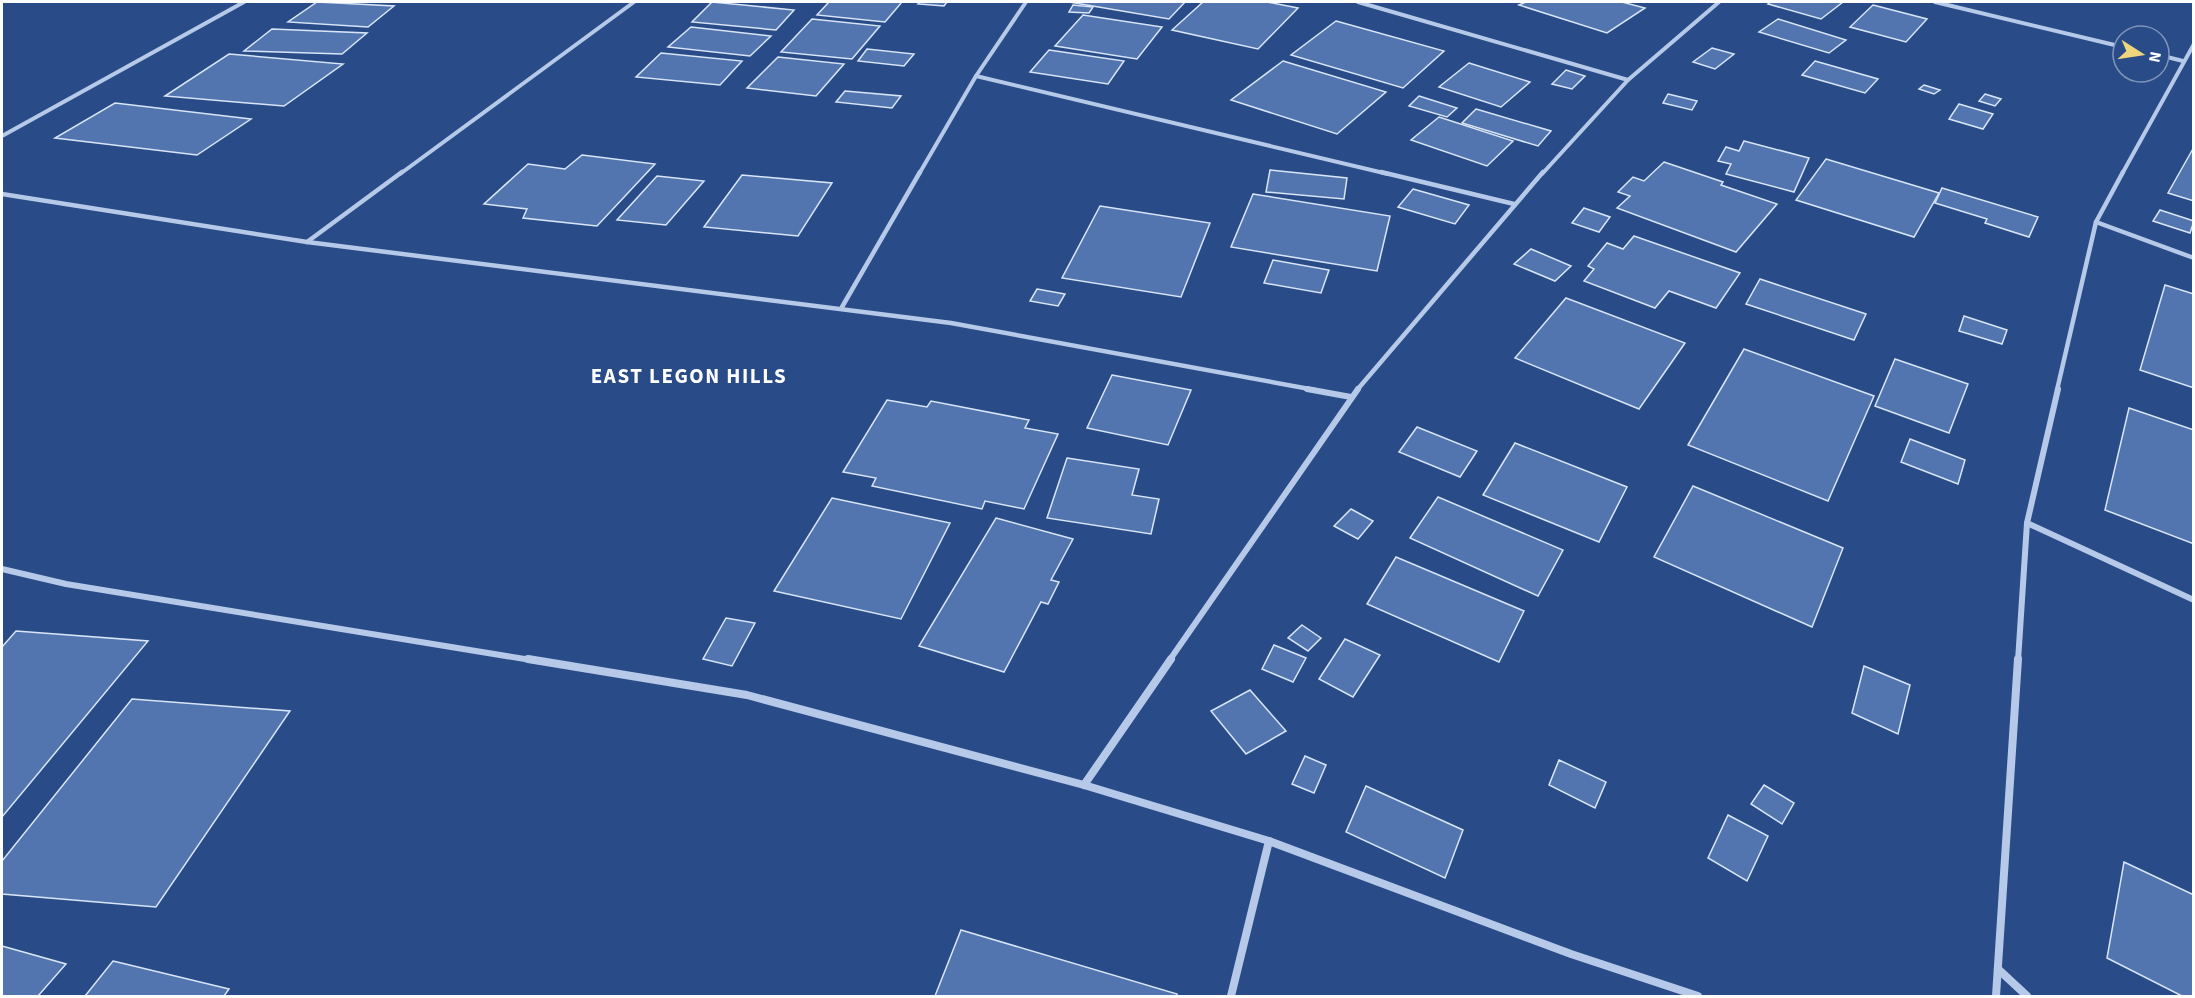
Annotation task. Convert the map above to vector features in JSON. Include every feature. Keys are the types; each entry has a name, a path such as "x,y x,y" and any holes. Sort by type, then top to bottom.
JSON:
{"street":[{"path":"2,136 244,2"},
{"path":"307,243 634,2"},
{"path":"842,307 976,76 1026,2"},
{"path":"1358,2 1628,80"},
{"path":"1084,785 1351,397 1514,204 1628,80 1719,2"},
{"path":"1935,2 2111,44"},
{"path":"1996,996 2027,523 2096,222 2193,44"},
{"path":"2171,58 2183,61"},
{"path":"976,76 1514,204"},
{"path":"2,194 307,243 842,307 951,323 1351,397"},
{"path":"2096,222 2193,258"},
{"path":"2027,523 2193,600"},
{"path":"2,569 66,584 747,695 1084,785 1269,842 1571,954 1698,996"},
{"path":"1231,996 1269,842"},
{"path":"1998,969 2028,996"}],"building":[{"path":"317,2 394,6 368,27 288,22"},
{"path":"712,2 794,10 776,30 692,22"},
{"path":"829,2 902,2 885,22 817,15"},
{"path":"920,2 947,2 944,6 918,4"},
{"path":"1069,2 1185,2 1169,19"},
{"path":"1203,2 1267,2 1298,8 1258,49 1172,30"},
{"path":"1526,2 1622,2 1645,8 1607,33 1519,5"},
{"path":"1771,2 1843,2 1821,19 1768,4"},
{"path":"1073,5 1093,7 1089,13 1069,12"},
{"path":"1873,5 1927,19 1906,42 1850,27"},
{"path":"1083,15 1162,27 1137,59 1055,46"},
{"path":"812,19 880,26 852,59 781,52"},
{"path":"1778,19 1846,40 1829,53 1759,32"},
{"path":"1336,21 1444,51 1403,88 1291,55"},
{"path":"691,27 771,36 750,56 668,47"},
{"path":"272,29 367,33 342,54 244,51"},
{"path":"1712,48 1734,54 1715,69 1693,62"},
{"path":"867,49 914,54 904,66 858,61"},
{"path":"1049,50 1124,61 1108,84 1030,72"},
{"path":"661,53 742,61 720,85 636,77"},
{"path":"229,54 343,64 284,106 165,96"},
{"path":"778,57 844,64 816,96 747,88"},
{"path":"1283,61 1386,92 1337,134 1231,100"},
{"path":"1815,61 1878,79 1865,93 1802,75"},
{"path":"1469,63 1530,82 1501,107 1439,87"},
{"path":"1566,70 1585,76 1572,89 1552,84"},
{"path":"1924,85 1940,90 1934,94 1919,89"},
{"path":"845,91 901,96 892,108 836,102"},
{"path":"1668,94 1697,101 1692,110 1663,103"},
{"path":"1985,94 2001,99 1995,106 1979,101"},
{"path":"1419,96 1457,108 1447,117 1409,106"},
{"path":"115,103 251,119 197,155 55,138"},
{"path":"1959,104 1993,114 1983,129 1949,119"},
{"path":"1476,109 1551,131 1538,146 1462,123"},
{"path":"1439,117 1513,141 1487,166 1411,140"},
{"path":"1744,141 1809,158 1794,192 1726,174 1731,164 1718,161 1726,147 1739,151"},
{"path":"2194,147 2194,201 2168,193"},
{"path":"582,155 655,164 597,226 523,218 527,209 484,204 528,164 565,169"},
{"path":"1826,159 1939,193 1914,237 1796,200"},
{"path":"1664,162 1723,182 1721,185 1777,204 1736,252 1617,208 1630,196 1618,192 1633,177 1644,181"},
{"path":"1270,170 1347,178 1344,199 1266,192"},
{"path":"742,175 832,183 798,236 704,227"},
{"path":"657,176 704,181 666,225 617,220"},
{"path":"1942,188 2038,217 2029,237 1985,223 1987,219 1935,203"},
{"path":"1413,189 1469,205 1455,224 1398,207"},
{"path":"1253,194 1390,216 1377,271 1231,247"},
{"path":"1100,206 1210,223 1181,297 1062,278"},
{"path":"1584,208 1610,217 1599,232 1572,223"},
{"path":"2160,210 2194,221 2190,233 2153,221"},
{"path":"1634,236 1740,273 1716,308 1669,291 1655,308 1584,281 1594,269 1588,266 1607,243 1623,249"},
{"path":"1531,249 1571,266 1555,281 1514,264"},
{"path":"1273,260 1329,270 1321,293 1264,283"},
{"path":"1760,279 1866,314 1854,340 1746,304"},
{"path":"2165,285 2194,294 2194,388 2140,370"},
{"path":"1037,289 1065,294 1058,306 1030,301"},
{"path":"1566,298 1685,343 1639,409 1515,358"},
{"path":"1964,316 2007,330 2002,344 1959,331"},
{"path":"1744,349 1874,396 1828,501 1688,445"},
{"path":"1895,359 1968,384 1949,433 1875,406"},
{"path":"1112,375 1191,390 1168,445 1087,428"},
{"path":"887,400 927,407 931,401 1029,420 1025,428 1058,434 1024,509 985,501 982,509 872,486 876,478 843,472"},
{"path":"2129,408 2194,430 2194,544 2105,510"},
{"path":"1417,427 1477,451 1460,477 1399,452"},
{"path":"1910,439 1965,460 1958,484 1901,462"},
{"path":"1515,443 1627,487 1599,542 1483,495"},
{"path":"1067,458 1139,469 1132,495 1159,499 1151,534 1047,518"},
{"path":"1693,486 1843,548 1812,627 1654,557"},
{"path":"1438,497 1563,550 1538,596 1410,538"},
{"path":"832,498 950,523 901,619 774,591"},
{"path":"1351,509 1373,521 1358,539 1334,526"},
{"path":"996,518 1073,539 1051,580 1059,582 1048,604 1041,602 1004,672 919,646"},
{"path":"1396,557 1524,611 1499,662 1367,604"},
{"path":"726,618 755,623 732,666 703,659"},
{"path":"1302,625 1321,638 1308,651 1288,638"},
{"path":"16,631 148,641 2,817 2,647"},
{"path":"1345,639 1380,655 1353,697 1319,679"},
{"path":"1274,645 1306,658 1293,682 1262,669"},
{"path":"1864,666 1910,685 1898,734 1852,713"},
{"path":"1250,690 1286,731 1246,754 1211,711"},
{"path":"132,699 290,711 156,907 2,894 2,861"},
{"path":"1305,756 1326,765 1314,793 1292,784"},
{"path":"1559,760 1606,782 1595,808 1549,785"},
{"path":"1764,785 1794,803 1782,824 1751,804"},
{"path":"1366,786 1463,830 1445,878 1346,832"},
{"path":"1728,815 1768,836 1747,881 1708,858"},
{"path":"2124,862 2194,895 2194,996 2182,996 2107,958"},
{"path":"961,930 1177,994 1177,996 935,996"},
{"path":"2,946 66,964 38,996 2,996"},
{"path":"113,961 229,989 224,996 85,996"}],"district":[{"name":"EAST LEGON HILLS","path":"689,376"}]}
